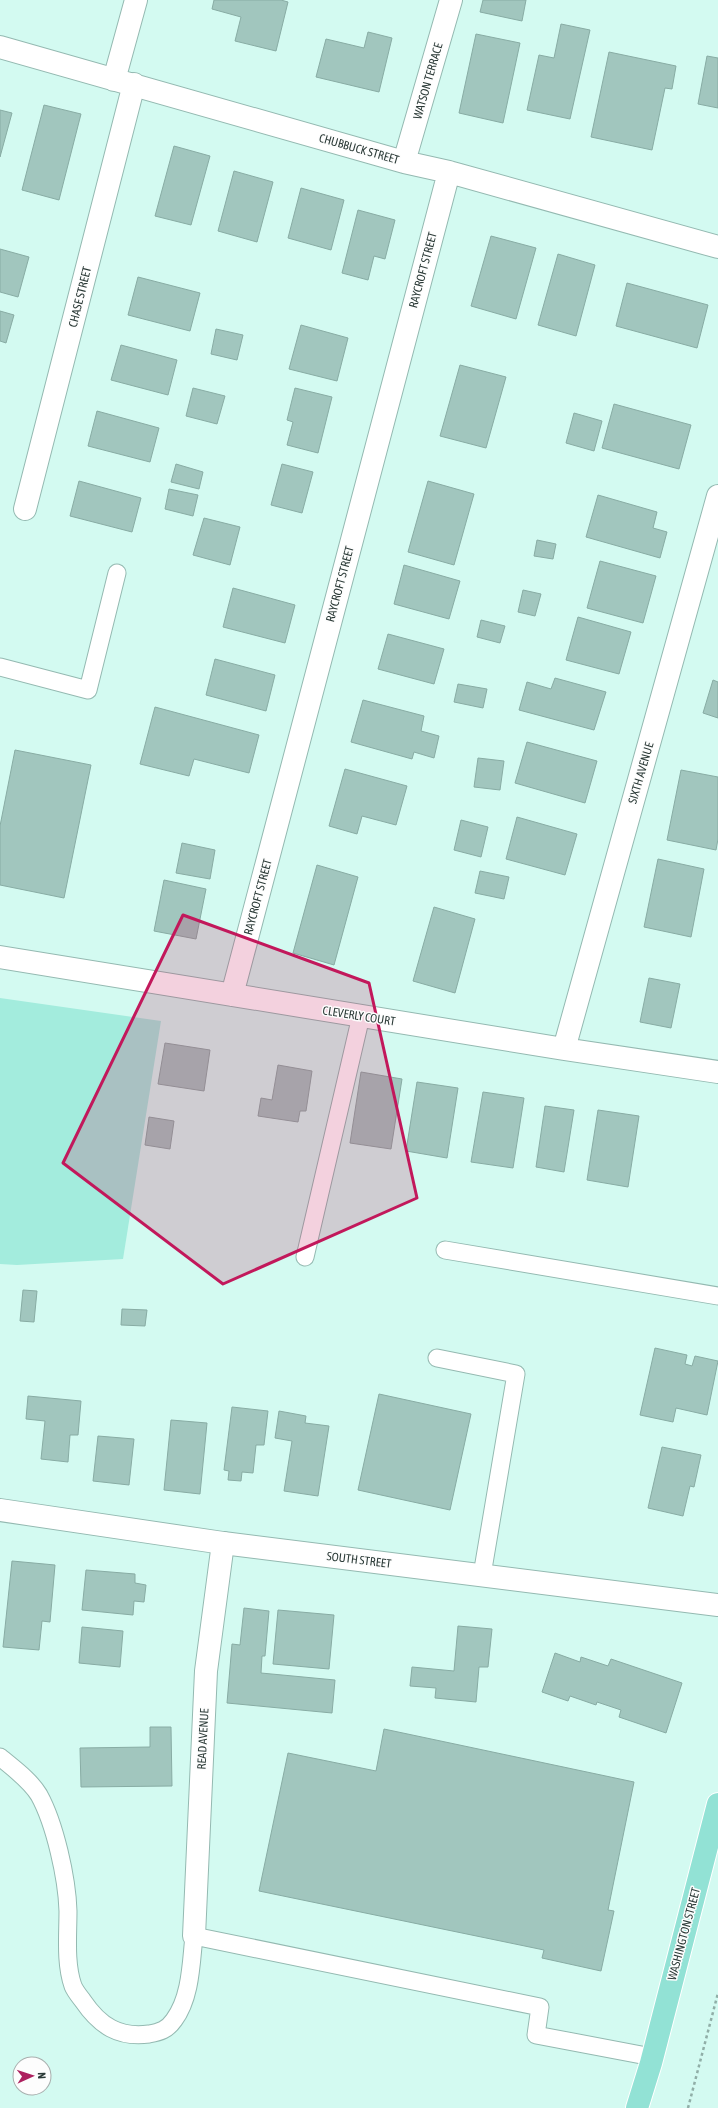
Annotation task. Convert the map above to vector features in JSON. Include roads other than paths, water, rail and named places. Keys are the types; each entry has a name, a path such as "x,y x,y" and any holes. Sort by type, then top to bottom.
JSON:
{"main road":[{"name":"WASHINGTON STREET","path":"637,2108 715,1829 718,1804"},
{"name":"WASHINGTON STREET","path":"645,2108 651,2060"}],"street":[{"name":"CHASE STREET","path":"25,509 124,82 136,0"},
{"name":"WATSON TERRACE","path":"404,162 451,0"},
{"name":"CHUBBUCK STREET","path":"0,47 404,162 449,172 718,247"},
{"name":"RAYCROFT STREET","path":"232,995 449,172"},
{"name":"SIXTH AVENUE","path":"564,1049 718,496"},
{"name":"CLEVERLY COURT","path":"0,957 564,1049 718,1072"},
{"name":"SOUTH STREET","path":"0,1510 223,1543 718,1605"},
{"name":"READ AVENUE","path":"194,1936 206,1671 223,1543"}],"lane":[{"path":"0,668 88,690 117,572"},
{"path":"304,1257 361,1016"},
{"path":"445,1250 718,1296"},
{"path":"437,1358 516,1374 482,1575"},
{"path":"0,1757 18,1772 38,1794 50,1818 68,1896 68,1960 73,1987 86,2006 103,2024 124,2034 139,2035 163,2032 174,2020 183,2001 189,1980 194,1936 540,2007 536,2035 651,2060"}]}
